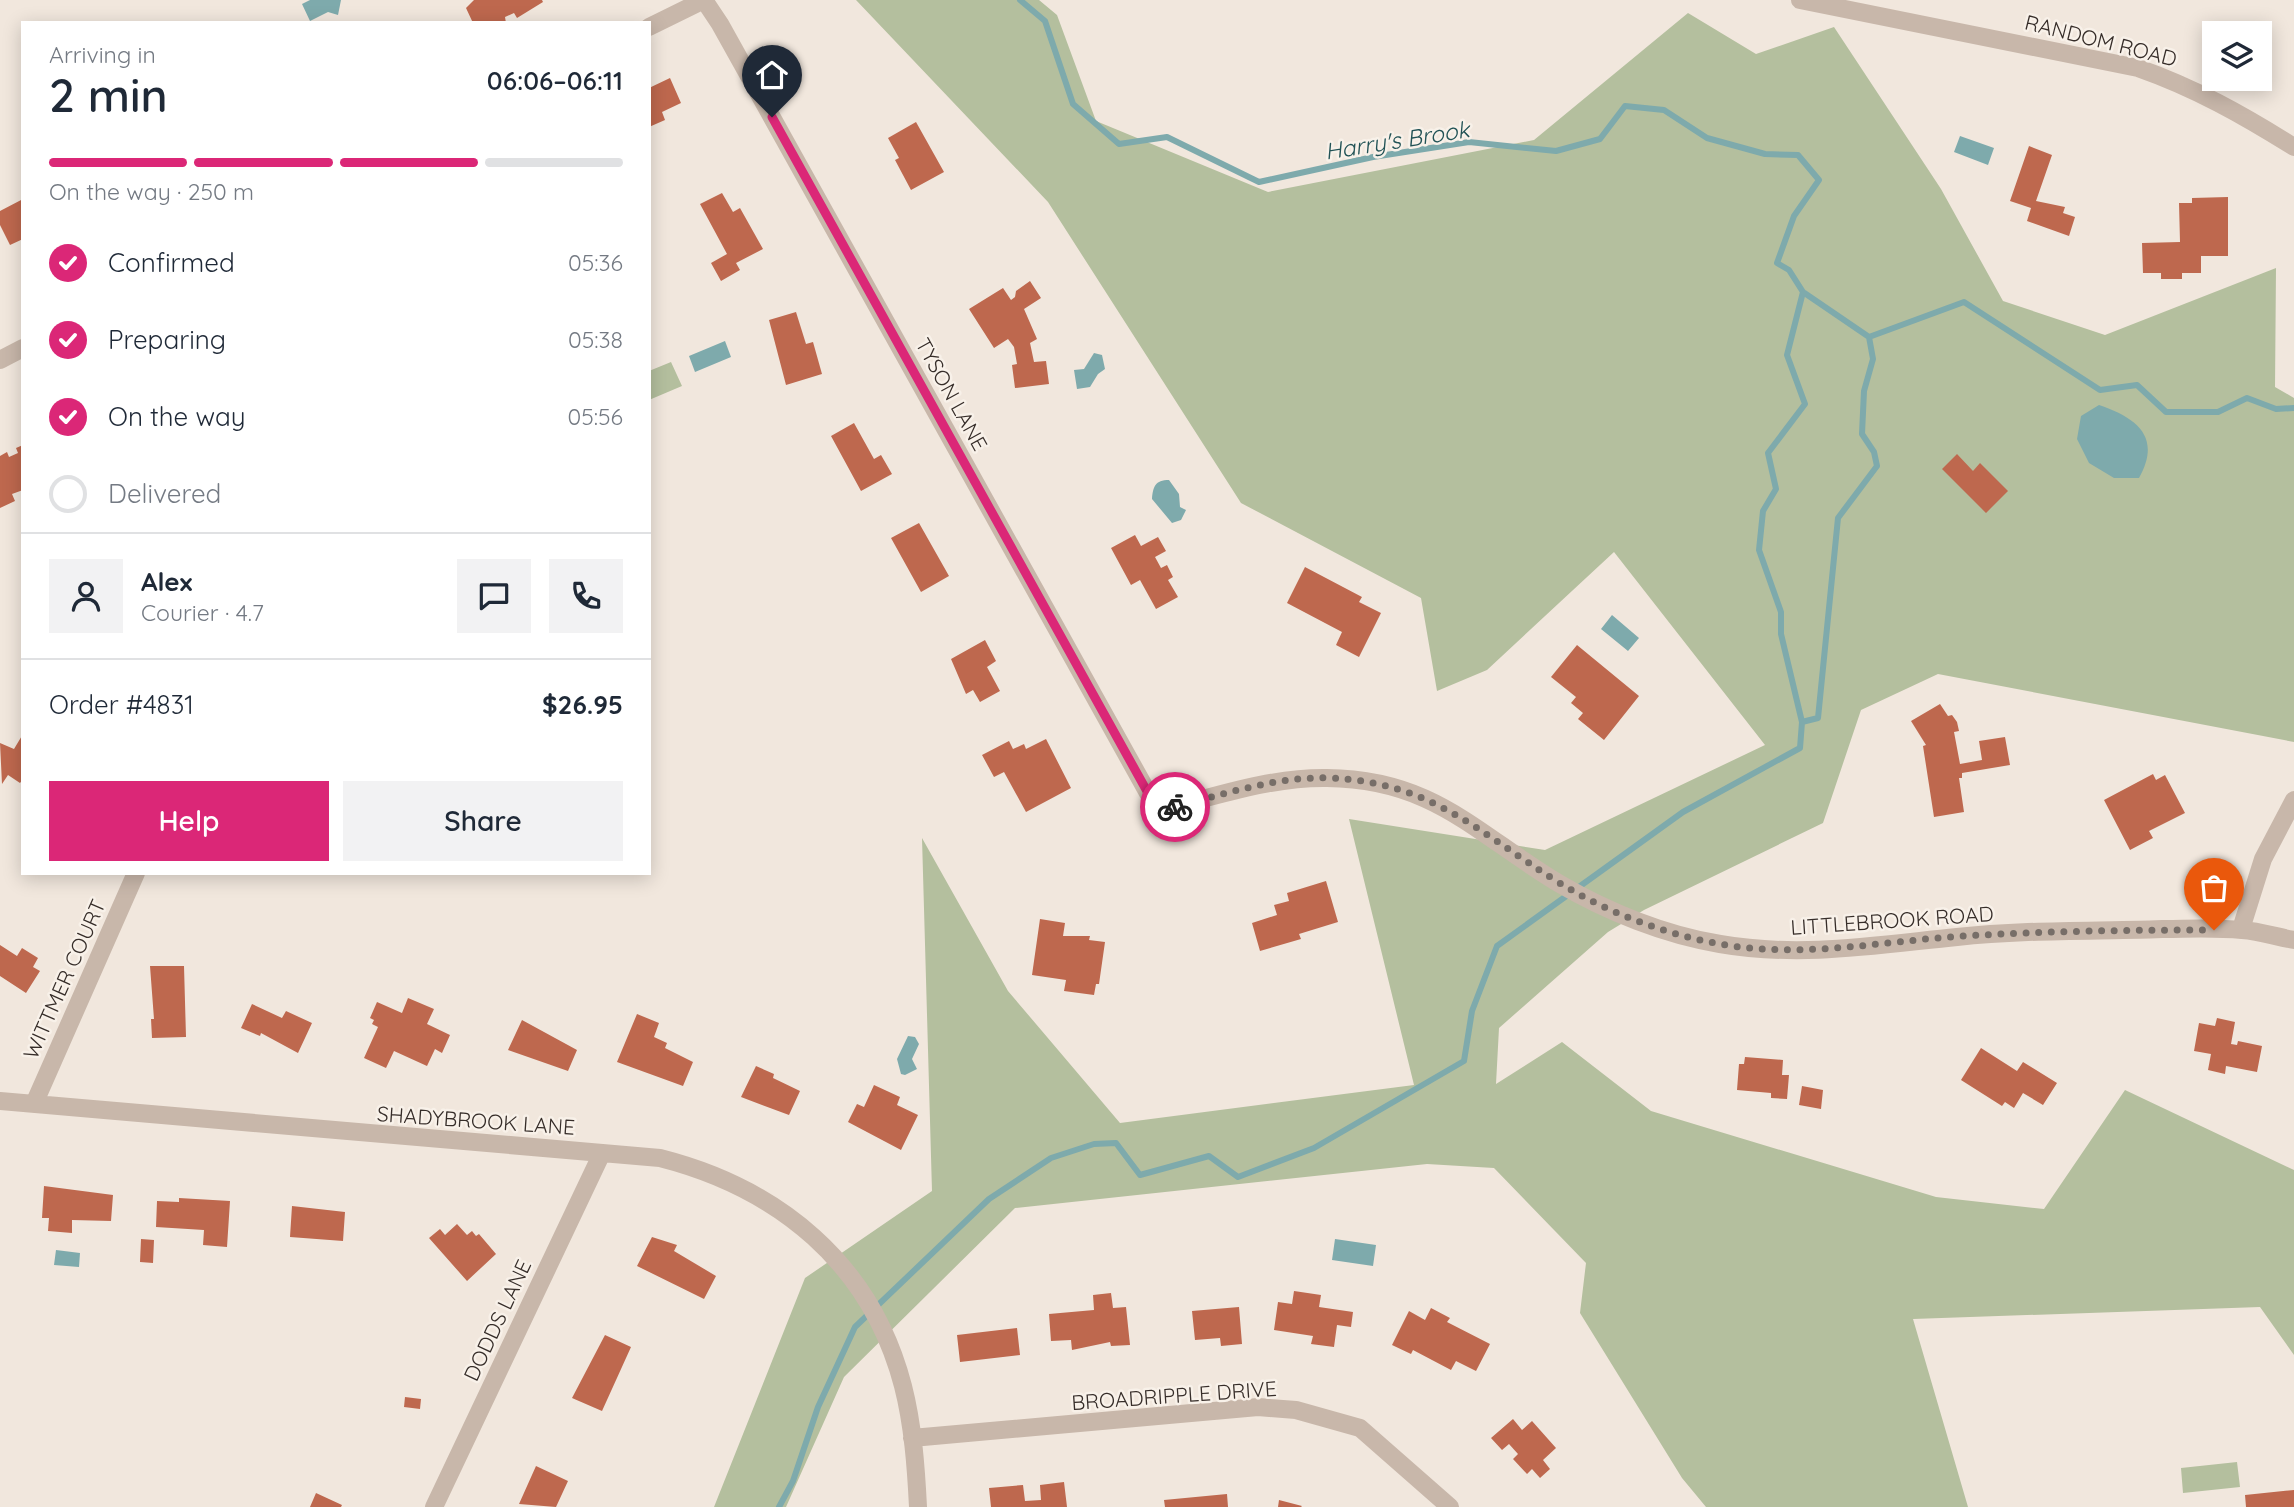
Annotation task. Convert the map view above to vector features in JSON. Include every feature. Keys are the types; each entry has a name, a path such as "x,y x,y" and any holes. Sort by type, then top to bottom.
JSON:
{"street":[{"path":"651,25 704,0"},
{"name":"TYSON LANE","path":"704,0 720,24 1158,811"},
{"name":"RANDOM ROAD","path":"1800,0 2138,68 2183,84 2226,105 2294,148"},
{"path":"0,360 21,349"},
{"name":"LITTLEBROOK ROAD","path":"1158,811 1295,779 1365,781 1402,789 1436,802 1469,820 1560,884 1588,898 1667,931 1719,944 1772,951 1826,951 1960,936 2051,931 2241,929 2294,940"},
{"path":"2241,929 2263,859 2294,800"},
{"name":"WITTMER COURT","path":"34,1104 135,875"},
{"name":"SHADYBROOK LANE","path":"0,1101 320,1131 660,1158 696,1167 737,1183 801,1224 856,1284 882,1329 903,1386 912,1438 919,1507"},
{"name":"DODDS LANE","path":"434,1507 602,1153"},
{"name":"BROADRIPPLE DRIVE","path":"912,1438 1258,1408 1296,1410 1360,1428 1450,1507"}],"green space":[{"path":"856,0 1039,0 1057,15 1096,121 1268,192 1534,140 1688,13 1756,54 1834,27 1941,189 2003,301 2105,335 2276,268 2275,387 2294,398 2294,742 1938,674 1861,710 1823,823 1644,910 1608,932 1499,1028 1496,1084 1562,1042 1651,1111 1936,1197 2044,1209 2125,1090 2294,1170 2294,1355 2260,1307 1913,1319 1968,1507 1706,1507 1682,1478 1580,1313 1586,1263 1494,1168 1427,1164 1015,1208 844,1377 786,1507 714,1507 805,1278 932,1191 922,838 1008,991 1120,1123 1414,1085 1349,819 1545,850 1765,745 1614,552 1487,670 1437,691 1421,598 1241,503 1048,202"},
{"path":"671,362 682,386 651,399 651,370"},
{"path":"2237,1462 2240,1487 2183,1493 2181,1468"}],"water":[{"path":"310,0 341,0 338,15 328,12 310,21 302,4"},
{"path":"1960,136 1994,148 1988,165 1954,152"},
{"path":"725,341 731,357 695,372 689,356"},
{"path":"1094,353 1102,355 1105,369 1098,374 1090,387 1077,389 1074,370 1084,369"},
{"path":"2099,405 2125,416 2142,431 2148,451 2139,478 2114,478 2089,463 2077,439 2081,416"},
{"path":"1169,480 1179,494 1180,507 1186,510 1181,520 1172,523 1152,499 1156,485"},
{"path":"1612,615 1639,638 1628,651 1601,629"},
{"path":"908,1036 915,1037 919,1044 912,1059 917,1069 905,1075 901,1074 897,1059"},
{"path":"1335,1239 1376,1245 1373,1266 1332,1260"},
{"path":"56,1250 80,1253 79,1267 54,1265"}],"building":[{"path":"474,0 543,2 517,18 514,13 505,17 506,21 472,21 466,8"},
{"path":"670,78 681,103 662,112 665,120 651,126 651,87"},
{"path":"916,122 944,172 911,190 895,160 899,158 888,138"},
{"path":"2029,146 2052,155 2036,201 2065,207 2063,213 2075,217 2069,236 2027,221 2031,208 2010,201"},
{"path":"722,193 733,212 740,208 763,249 736,263 740,270 721,281 711,263 727,254 700,204"},
{"path":"2228,197 2228,256 2201,256 2201,273 2182,273 2182,279 2161,279 2161,273 2143,273 2142,243 2180,242 2179,203 2192,203 2192,198"},
{"path":"21,200 21,240 10,245 0,225 0,211"},
{"path":"1030,281 1041,298 1024,309 1037,339 1030,343 1034,362 1046,361 1049,384 1015,388 1012,365 1017,364 1014,347 1008,339 994,348 969,309 1003,288 1011,300 1016,291"},
{"path":"796,312 806,344 813,342 822,374 786,385 769,320"},
{"path":"854,423 874,459 881,455 892,474 861,491 831,436"},
{"path":"21,446 21,491 12,494 15,501 0,508 0,456 7,452 9,457 18,453 16,448"},
{"path":"1957,454 1973,471 1980,463 2008,491 1986,513 1942,469"},
{"path":"919,523 949,576 921,592 891,538"},
{"path":"1135,535 1141,546 1158,537 1166,551 1155,557 1161,568 1167,565 1173,577 1168,580 1178,597 1156,609 1140,580 1131,585 1111,548"},
{"path":"1305,567 1362,597 1359,602 1381,613 1359,657 1336,645 1342,632 1287,603"},
{"path":"985,640 996,661 987,667 1000,691 980,702 973,690 966,694 951,659"},
{"path":"1577,645 1639,696 1604,740 1578,719 1583,713 1571,703 1576,697 1551,677"},
{"path":"1940,704 1948,716 1952,715 1957,722 1959,731 1954,732 1960,764 1982,760 1979,741 2005,737 2010,765 1962,773 1962,778 1959,778 1964,812 1934,817 1923,746 1926,745 1911,721"},
{"path":"21,737 21,782 8,775 2,784 0,743 14,749"},
{"path":"1046,739 1071,788 1026,812 1004,772 994,777 982,755 1009,741 1013,749 1024,744 1026,749"},
{"path":"2153,774 2156,780 2165,775 2185,813 2149,831 2153,838 2130,850 2104,800"},
{"path":"1326,881 1338,922 1299,934 1301,939 1260,951 1252,923 1277,915 1274,905 1289,901 1287,893"},
{"path":"1040,919 1065,923 1063,936 1090,936 1089,940 1105,942 1099,984 1096,984 1094,995 1064,991 1066,980 1032,975"},
{"path":"0,945 17,956 22,948 38,958 33,967 40,971 26,993 0,976"},
{"path":"150,966 184,966 186,1037 152,1038 151,1019 154,1019"},
{"path":"408,998 434,1009 427,1024 450,1035 442,1053 435,1049 427,1066 394,1051 386,1068 364,1058 378,1027 372,1024 374,1020 370,1018 377,1002 402,1013"},
{"path":"252,1004 282,1018 286,1011 312,1023 298,1053 261,1033 260,1036 241,1028"},
{"path":"637,1014 659,1023 654,1037 667,1043 665,1048 693,1062 683,1086 617,1062"},
{"path":"2217,1018 2235,1022 2231,1044 2237,1045 2238,1041 2262,1046 2257,1072 2226,1066 2225,1074 2208,1070 2211,1054 2194,1051 2199,1023 2215,1026"},
{"path":"522,1020 577,1050 568,1071 508,1050"},
{"path":"1981,1048 2017,1071 2023,1062 2057,1083 2043,1105 2023,1093 2014,1108 2005,1102 2002,1106 1961,1080"},
{"path":"1745,1057 1783,1060 1782,1075 1789,1075 1787,1099 1771,1098 1771,1093 1737,1090 1739,1064 1744,1064"},
{"path":"756,1066 800,1091 789,1115 741,1097"},
{"path":"874,1085 900,1097 897,1105 918,1115 901,1150 848,1122 857,1104 864,1107"},
{"path":"1802,1086 1823,1090 1821,1109 1799,1105"},
{"path":"44,1186 113,1195 111,1221 72,1220 72,1233 48,1231 49,1218 42,1218"},
{"path":"179,1198 230,1201 227,1247 203,1245 204,1230 156,1227 157,1201 179,1202"},
{"path":"292,1206 345,1212 343,1241 290,1237"},
{"path":"457,1224 467,1235 472,1231 476,1236 479,1234 496,1254 467,1281 429,1238 440,1229 445,1235"},
{"path":"652,1237 677,1245 674,1251 716,1276 704,1299 637,1266"},
{"path":"141,1239 154,1240 153,1263 140,1262"},
{"path":"1294,1291 1321,1295 1319,1307 1353,1312 1351,1327 1337,1325 1334,1347 1311,1344 1313,1336 1274,1330 1278,1302 1292,1304"},
{"path":"1111,1293 1113,1308 1126,1307 1130,1345 1111,1346 1110,1342 1072,1350 1071,1340 1051,1341 1049,1314 1094,1310 1093,1295"},
{"path":"1239,1307 1242,1344 1221,1346 1220,1338 1195,1340 1192,1311"},
{"path":"1431,1308 1450,1318 1447,1322 1490,1344 1476,1371 1456,1361 1451,1370 1413,1350 1411,1354 1392,1345 1409,1311 1425,1320"},
{"path":"1017,1328 1020,1355 960,1362 957,1335"},
{"path":"605,1335 631,1347 602,1411 572,1398"},
{"path":"405,1397 421,1399 420,1409 404,1407"},
{"path":"1513,1419 1522,1430 1532,1421 1556,1448 1543,1460 1550,1469 1540,1478 1532,1469 1527,1474 1513,1459 1518,1454 1509,1444 1502,1450 1491,1438"},
{"path":"536,1466 568,1481 556,1507 519,1504"},
{"path":"1064,1482 1067,1507 991,1507 989,1488 1023,1485 1025,1501 1041,1500 1040,1485"},
{"path":"2294,1490 2294,1507 2246,1507 2245,1495"},
{"path":"316,1493 342,1505 341,1507 310,1507"},
{"path":"1227,1494 1228,1507 1165,1507 1164,1500"},
{"path":"1279,1500 1302,1506 1278,1507"}],"waterway":[{"name":"Harry's Brook","path":"1020,0 1045,21 1073,104 1119,144 1167,137 1259,182 1373,157 1469,142 1556,151 1600,139 1625,106 1664,110 1707,138 1765,154 1798,155 1819,180 1794,216 1777,263 1789,270 1803,292 1869,337 1964,302 2100,390 2137,385 2166,412 2218,412 2247,398 2276,409 2294,408"},
{"path":"1802,722 1781,634 1781,612 1759,550 1763,511 1776,489 1768,453 1805,404 1787,355 1803,292"},
{"path":"779,1507 793,1481 818,1407 855,1327 989,1199 1051,1158 1094,1144 1116,1143 1140,1175 1209,1156 1238,1177 1314,1148 1464,1061 1472,1011 1497,946 1683,812 1800,748 1802,722 1818,718 1838,518 1877,466 1874,452 1862,434 1864,391 1873,359 1869,337"}],"way so far":[{"path":"1175,807 1295,779 1365,781 1402,789 1436,802 1469,820 1560,884 1611,910 1667,931 1719,944 1772,951 1826,951 1960,936 2051,931 2214,930"}],"route":[{"path":"772,117 1158,811 1175,807"}]}
